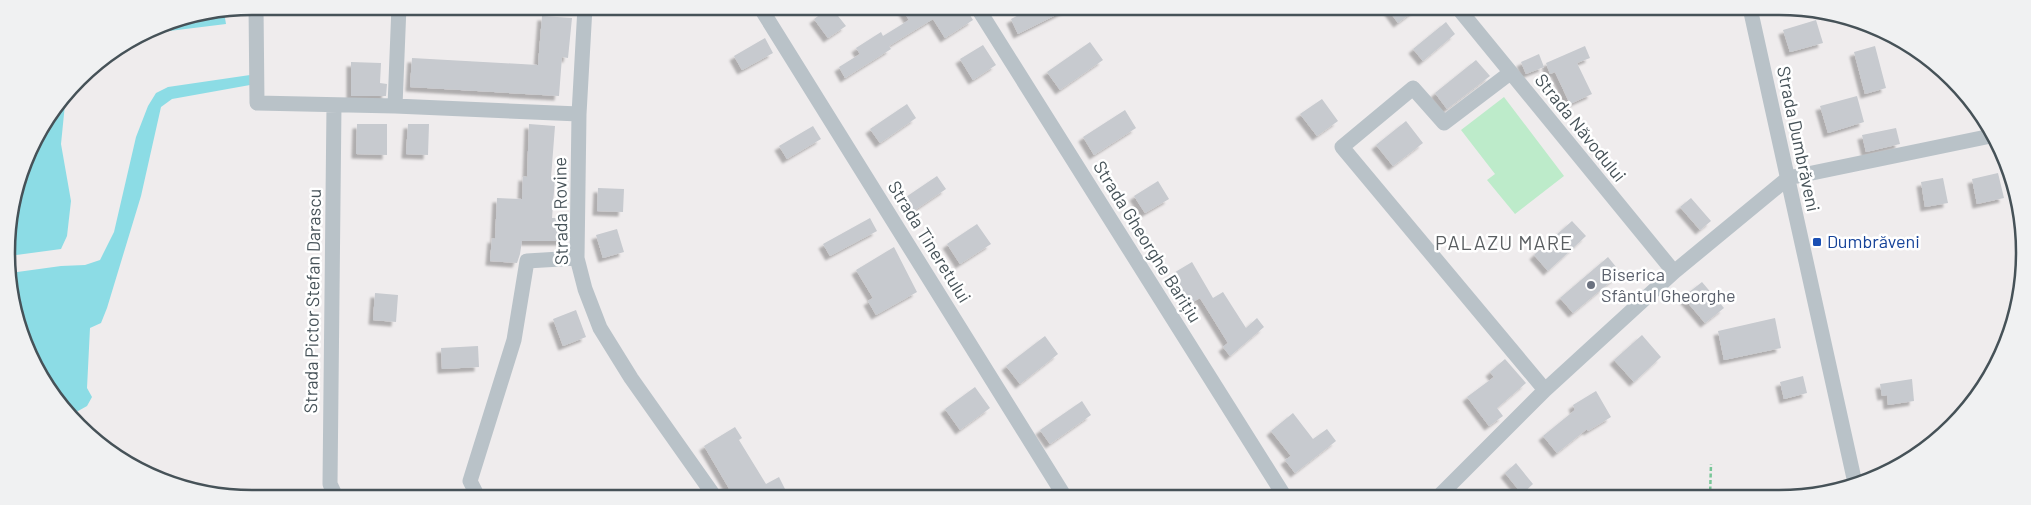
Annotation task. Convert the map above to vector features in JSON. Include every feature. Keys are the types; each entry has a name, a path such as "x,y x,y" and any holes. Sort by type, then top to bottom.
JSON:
{"street":[{"path":"256,15 257,103 395,106 579,114"},
{"path":"395,106 398,15"},
{"name":"Strada Rovine","path":"585,15 579,114 577,258 585,289 600,328 631,378 710,490"},
{"name":"Strada Tineretului","path":"765,15 1061,490"},
{"name":"Strada Gheorghe Barițiu","path":"983,15 1281,490"},
{"name":"Strada Năvodului","path":"1464,15 1674,272"},
{"name":"Strada Dumbrăveni","path":"1752,15 1854,477"},
{"path":"1510,73 1444,123 1414,88 1342,147 1546,390"},
{"name":"Strada Pictor Stefan Darascu","path":"333,490 330,484 334,105"},
{"path":"1445,490 1546,390 1674,272 1788,178 1986,137"},
{"path":"474,490 470,481 514,340 527,262 577,258"}],"path":[{"path":"1710,490 1711,464"}],"green space":[{"path":"1504,97 1564,176 1515,214 1487,180 1495,174 1461,130"}],"water":[{"path":"222,17 225,17 226,24 167,31 191,23"},
{"path":"250,75 250,85 172,99 161,107 141,196 107,308 101,323 90,328 87,388 92,397 87,406 77,412 64,397 39,358 23,314 16,272 85,265 100,260 114,232 136,137 148,106 156,93 168,87"},
{"path":"65,107 61,144 71,201 67,236 61,249 15,255 17,222 28,176 39,147"}],"building":[{"path":"820,15 837,15 846,26 828,38 814,19"},
{"path":"906,15 970,15 973,20 945,38 933,19 889,46 891,49 845,78 839,67 860,54 856,48 881,32 883,36 909,20"},
{"path":"1019,15 1056,15 1018,34 1011,19"},
{"path":"1392,15 1409,15 1398,23"},
{"path":"542,16 572,18 568,58 562,57 559,96 410,87 412,58 538,65"},
{"path":"1816,20 1823,43 1790,52 1783,30"},
{"path":"1446,22 1455,34 1423,61 1413,49"},
{"path":"765,38 773,53 742,70 734,56"},
{"path":"1090,42 1103,60 1060,90 1047,72"},
{"path":"983,45 996,65 973,80 960,59"},
{"path":"1585,46 1590,58 1577,63 1592,94 1570,104 1555,72 1550,74 1546,63"},
{"path":"1875,46 1886,88 1865,94 1854,52"},
{"path":"1539,54 1544,67 1526,74 1521,62"},
{"path":"1476,60 1490,76 1447,109 1435,93"},
{"path":"351,62 381,63 380,83 387,84 386,96 351,96"},
{"path":"1857,96 1864,122 1828,133 1820,106"},
{"path":"1322,99 1338,121 1317,136 1300,114"},
{"path":"907,104 916,118 880,143 870,129"},
{"path":"1125,110 1136,128 1094,155 1083,137"},
{"path":"1406,121 1423,143 1393,166 1376,145"},
{"path":"357,124 387,124 387,155 356,154"},
{"path":"408,124 429,124 428,155 406,154"},
{"path":"529,124 555,126 551,178 555,178 552,218 564,218 564,241 522,241 517,263 490,261 492,238 495,239 497,198 522,199 523,176 527,177"},
{"path":"813,126 821,139 787,159 779,146"},
{"path":"1896,128 1900,144 1866,152 1862,135"},
{"path":"1998,173 2004,198 1977,204 1972,179"},
{"path":"937,176 946,189 912,212 903,199"},
{"path":"1943,178 1948,203 1925,207 1921,182"},
{"path":"1158,181 1169,199 1145,213 1134,196"},
{"path":"598,188 624,189 623,212 597,211"},
{"path":"1691,198 1711,221 1700,230 1680,207"},
{"path":"870,218 877,231 830,256 823,244"},
{"path":"1572,221 1586,236 1548,271 1534,255"},
{"path":"977,224 991,244 960,264 947,244"},
{"path":"617,229 624,252 603,258 596,235"},
{"path":"894,247 917,292 876,315 868,301 873,298 856,270"},
{"name":"Biserica Sfântul Gheorghe","path":"1608,257 1621,273 1573,313 1560,298"},
{"path":"1192,262 1213,298 1223,292 1246,328 1257,318 1264,327 1230,356 1223,347 1228,343 1200,298 1189,304 1172,274"},
{"path":"1702,282 1724,308 1705,323 1683,297"},
{"path":"375,293 398,295 396,322 373,320"},
{"path":"576,310 586,337 563,346 553,319"},
{"path":"1775,318 1781,348 1724,360 1718,331"},
{"path":"1642,335 1661,357 1634,382 1614,360"},
{"path":"1045,336 1058,354 1020,384 1006,366"},
{"path":"478,346 479,367 442,369 441,348"},
{"path":"1505,359 1526,383 1497,408 1503,416 1489,426 1467,397 1494,377 1490,372"},
{"path":"1803,376 1807,393 1784,399 1780,382"},
{"path":"1912,379 1914,401 1888,405 1887,395 1882,396 1880,384"},
{"path":"975,387 990,408 960,430 945,409"},
{"path":"1596,391 1611,417 1588,431 1587,429 1557,453 1543,436 1575,410 1573,405"},
{"path":"1082,401 1091,415 1050,444 1040,430"},
{"path":"1293,413 1313,439 1327,429 1336,441 1295,473 1285,460 1291,456 1271,431"},
{"path":"735,427 742,438 739,440 766,484 779,477 786,490 730,490 704,446"},
{"path":"1516,463 1533,484 1526,490 1519,490 1505,473"}],"place":[{"name":"Dumbrăveni","path":"1817,242"},
{"name":"Biserica Sfântul Gheorghe","path":"1591,285"}],"district":[{"name":"PALAZU MARE","path":"1504,243"}]}
